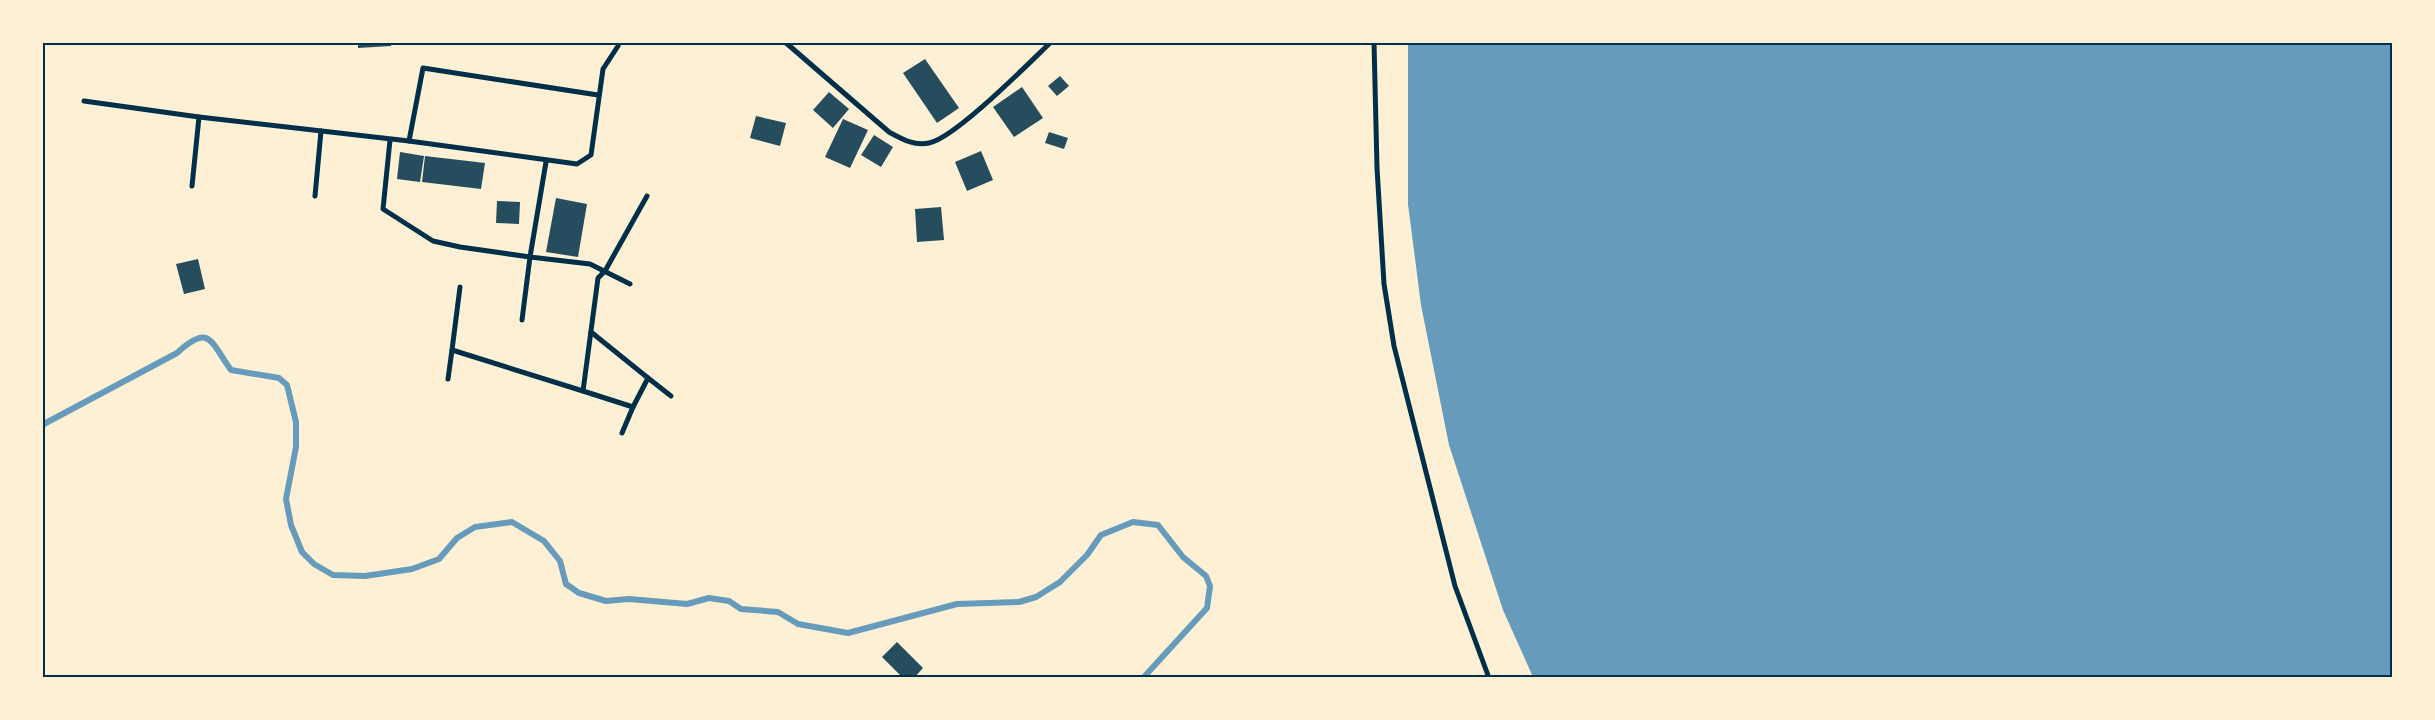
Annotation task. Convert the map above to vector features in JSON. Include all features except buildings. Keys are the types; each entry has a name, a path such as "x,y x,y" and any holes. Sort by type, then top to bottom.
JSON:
{"street":[{"path":"84,101 321,132 410,141 546,162 577,164 591,156 603,69 618,46 618,42"},
{"path":"785,42 889,132 908,143 929,143 950,133 1051,42"},
{"path":"1374,42 1376,168 1383,267 1394,346 1455,586 1489,678"},
{"path":"410,141 423,68 598,95"},
{"path":"192,186 199,117"},
{"path":"316,196 321,132"},
{"path":"390,140 383,209 433,241 460,247 590,264 630,284"},
{"path":"522,320 530,257 546,162"},
{"path":"583,391 598,278 605,271 647,196"},
{"path":"448,379 460,287"},
{"path":"591,332 670,396"},
{"path":"452,350 633,407"},
{"path":"622,433 648,378"}],"water":[{"path":"1408,43 2392,43 2392,677 1533,677 1503,610 1449,445 1421,305 1408,204"}],"waterway":[{"path":"42,425 177,353 196,339 208,339 231,370 279,378 287,385 296,422 296,447 286,499 291,525 302,552 314,564 333,575 365,576 412,569 439,559 457,538 475,527 512,522 544,541 560,561 566,584 579,593 606,601 629,599 687,604 709,598 729,601 741,609 778,612 798,624 848,633 957,604 1019,602 1036,597 1060,582 1087,555 1101,535 1133,522 1158,525 1183,557 1206,576 1210,586 1207,608 1143,678"}]}
